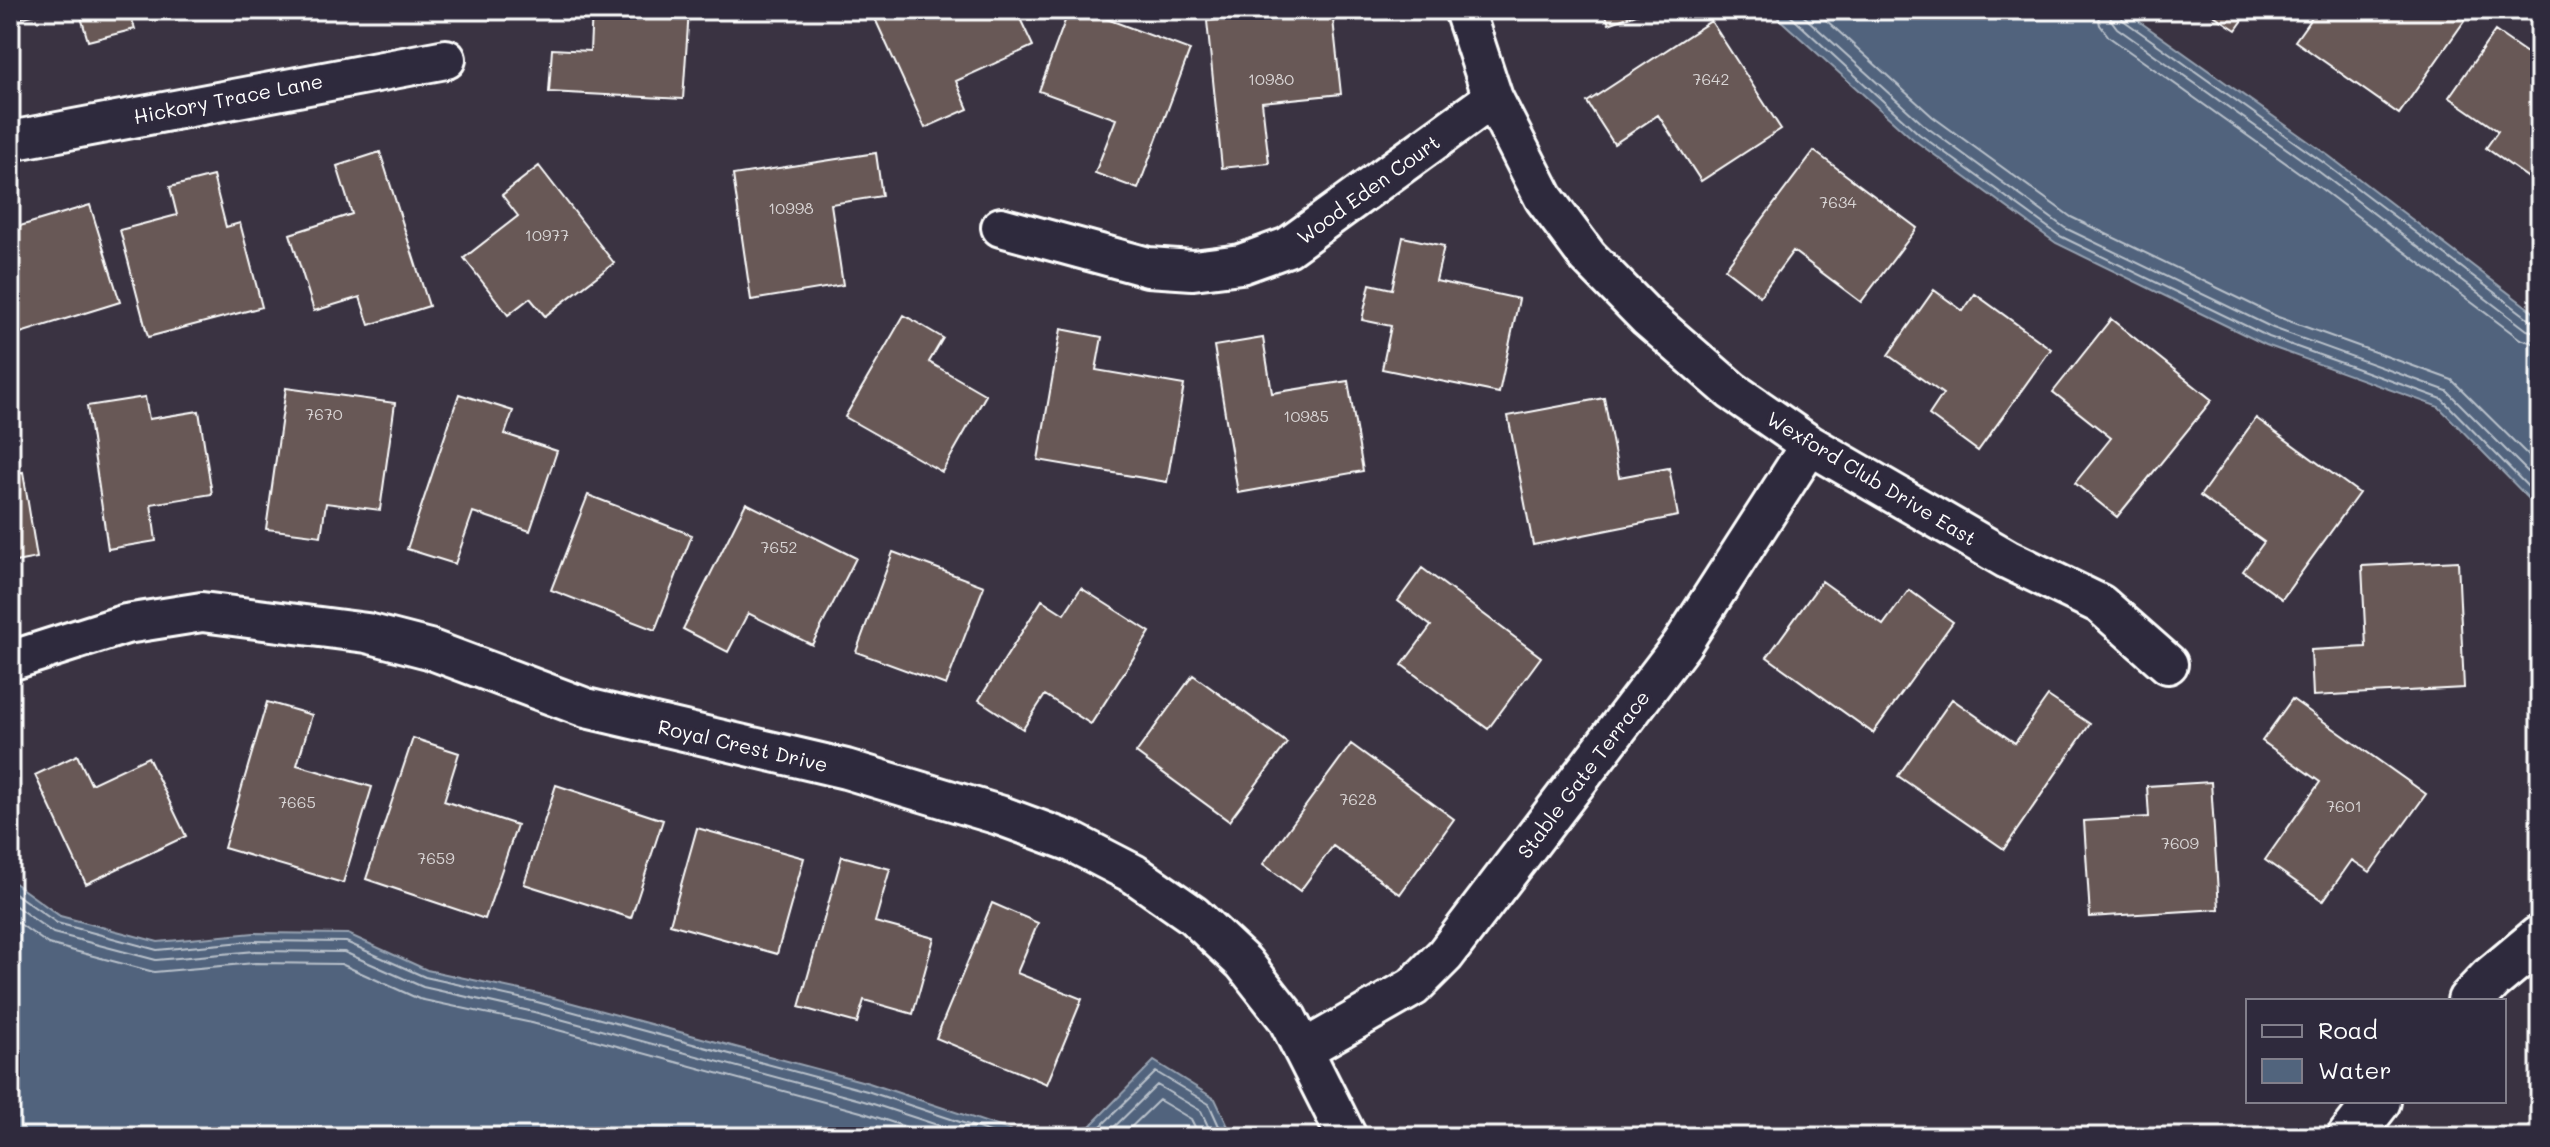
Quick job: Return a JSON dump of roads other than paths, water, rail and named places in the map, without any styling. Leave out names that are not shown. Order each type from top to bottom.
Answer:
[{"type":"street","name":"Wexford Club Drive East","points":[[1464,10],[1493,98],[1544,198],[1588,257],[1648,318],[1732,391],[1810,445],[2007,559],[2100,604],[2168,664]]},
{"type":"street","name":"Hickory Trace Lane","points":[[10,141],[446,59]]},
{"type":"street","name":"Wood Eden Court","points":[[1001,227],[1148,267],[1193,270],[1241,264],[1288,247],[1493,98]]},
{"type":"street","name":"Stable Gate Terrace","points":[[1303,1050],[1413,987],[1445,955],[1682,644],[1810,445]]},
{"type":"street","name":"Royal Crest Drive","points":[[10,661],[126,624],[202,612],[367,633],[429,649],[586,708],[846,769],[1072,842],[1134,874],[1193,915],[1244,963],[1287,1018],[1347,1137]]},
{"type":"street","points":[[2472,999],[2540,938]]},
{"type":"street","points":[[2350,1137],[2376,1103]]},
{"type":"water","points":[[1776,10],[2123,10],[2329,156],[2540,317],[2540,510],[2439,407],[2266,345],[2056,243],[1914,140],[1778,18]]},
{"type":"water","points":[[10,880],[60,916],[158,942],[254,933],[348,934],[427,970],[539,994],[869,1083],[1027,1136],[1090,1126],[1154,1061],[1215,1099],[1233,1137],[10,1137]]}]
